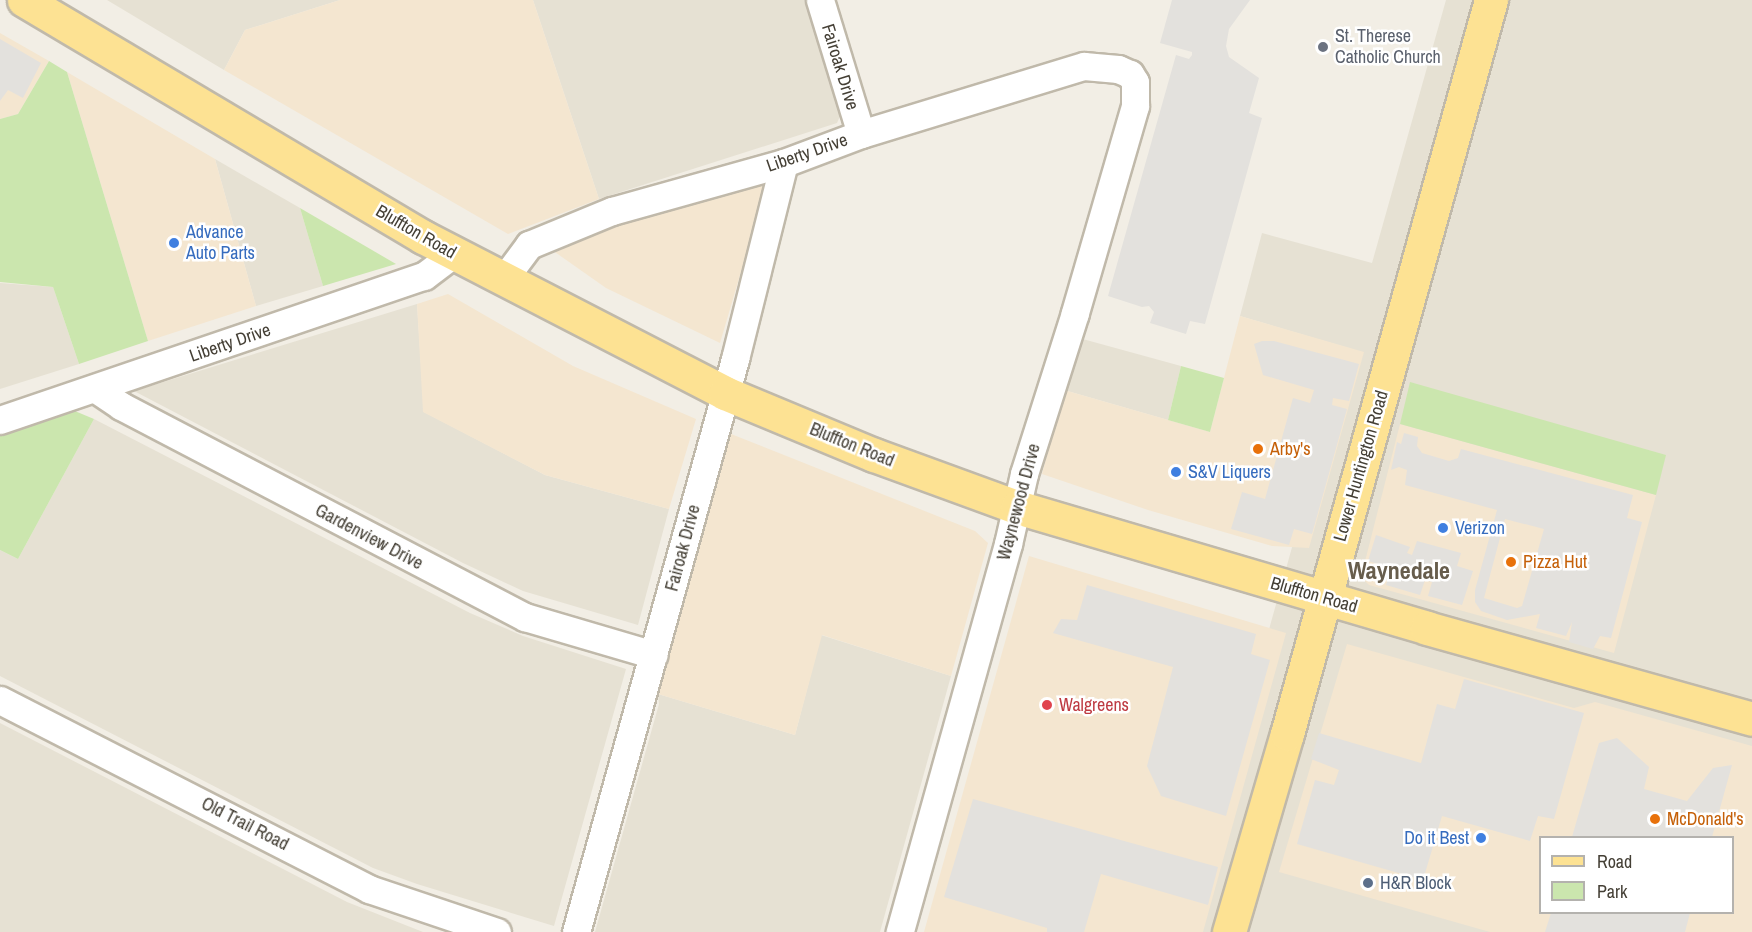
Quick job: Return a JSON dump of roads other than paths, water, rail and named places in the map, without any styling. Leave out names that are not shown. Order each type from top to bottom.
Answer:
[{"type":"main road","name":"Bluffton Road","points":[[24,0],[453,254],[725,393],[874,455],[1017,507],[1324,598],[1752,719]]},
{"type":"main road","name":"Lower Huntington Road","points":[[1229,932],[1491,0]]},
{"type":"street","name":"Fairoak Drive","points":[[820,0],[861,134]]},
{"type":"street","name":"Liberty Drive","points":[[502,280],[529,244],[541,237],[612,210],[784,163],[861,134],[1084,66],[1111,68],[1130,74]]},
{"type":"street","name":"Waynewood Drive","points":[[900,932],[1017,507],[1024,474],[1075,314],[1135,105],[1135,82],[1130,74]]},
{"type":"street","name":"Fairoak Drive","points":[[576,932],[725,393],[784,163]]},
{"type":"street","name":"Liberty Drive","points":[[0,420],[424,276],[453,254]]},
{"type":"street","name":"Gardenview Drive","points":[[96,389],[121,406],[525,617],[654,655]]},
{"type":"street","name":"Old Trail Road","points":[[0,700],[369,889],[497,932]]},
{"type":"place","name":"St. Therese Catholic Church","points":[[1323,47]]},
{"type":"place","name":"Advance Auto Parts","points":[[174,243]]},
{"type":"place","name":"Arby's","points":[[1258,449]]},
{"type":"place","name":"S&V Liquers","points":[[1176,472]]},
{"type":"place","name":"Verizon","points":[[1443,528]]},
{"type":"place","name":"Pizza Hut","points":[[1511,562]]},
{"type":"place","name":"Walgreens","points":[[1047,705]]},
{"type":"place","name":"McDonald's","points":[[1655,819]]},
{"type":"place","name":"Do it Best","points":[[1481,838]]},
{"type":"place","name":"H&R Block","points":[[1368,883]]},
{"type":"district","name":"Waynedale","points":[[1399,571]]}]
